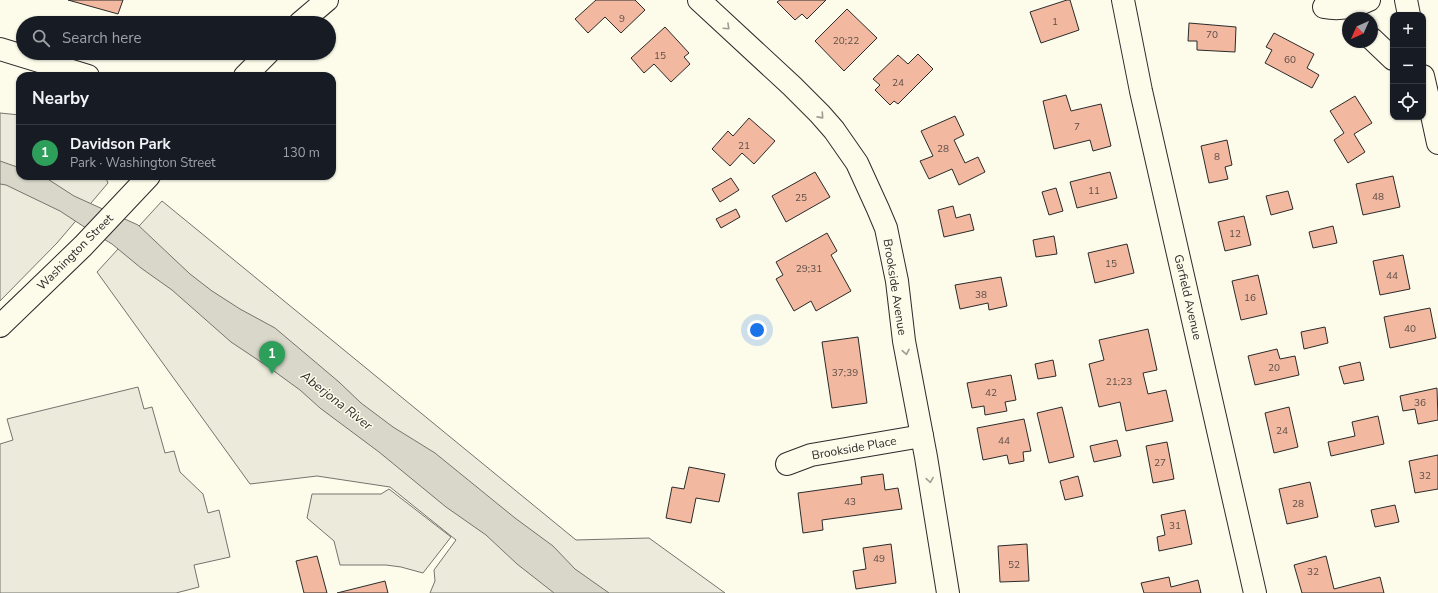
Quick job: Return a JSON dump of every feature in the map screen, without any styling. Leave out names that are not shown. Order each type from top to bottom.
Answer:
[{"type":"street","points":[[308,16],[327,0]]},
{"type":"street","name":"Brookside Avenue","points":[[698,0],[792,86],[834,130],[857,163],[878,209],[886,228],[897,281],[904,341],[922,436],[948,593]]},
{"type":"street","name":"Garfield Avenue","points":[[1123,0],[1141,91],[1255,593]]},
{"type":"street","points":[[1317,3],[1335,8],[1347,8],[1369,0]]},
{"type":"street","points":[[1406,0],[1409,12]]},
{"type":"street","points":[[1317,3],[1342,18]]},
{"type":"street","points":[[1378,45],[1390,56]]},
{"type":"street","points":[[0,49],[16,54]]},
{"type":"street","points":[[36,60],[75,72]]},
{"type":"street","points":[[249,72],[261,60]]},
{"type":"street","points":[[1426,102],[1438,144]]},
{"type":"street","name":"Washington Street","points":[[0,326],[83,246],[145,180]]},
{"type":"street","name":"Brookside Place","points":[[787,464],[811,455],[922,436]]},
{"type":"shaded area","points":[[0,113],[16,115],[16,180],[107,180],[108,183],[57,243],[0,301]]},
{"type":"shaded area","points":[[162,201],[576,540],[649,538],[725,593],[430,593],[435,581],[434,570],[456,540],[390,487],[317,476],[250,484],[97,272]]},
{"type":"shaded area","points":[[138,387],[144,409],[152,407],[165,453],[174,451],[180,472],[203,494],[208,513],[219,510],[230,557],[194,565],[199,587],[176,593],[0,593],[0,444],[13,440],[7,419]]},
{"type":"shaded area","points":[[389,489],[451,537],[423,573],[401,567],[386,565],[340,565],[334,541],[307,518],[312,494],[381,494]]},
{"type":"water","name":"Aberjona River","points":[[0,161],[16,167],[16,180],[49,180],[74,196],[138,225],[190,274],[212,291],[240,309],[275,328],[339,382],[361,403],[393,427],[435,453],[515,518],[553,546],[575,569],[609,593],[554,593],[517,564],[486,535],[446,507],[379,452],[320,408],[300,390],[231,342],[172,290],[141,268],[112,244],[60,211],[6,185],[0,184]]},
{"type":"building","points":[[68,0],[123,0],[118,14]]},
{"type":"building","points":[[596,0],[635,0],[645,10],[621,33],[605,17],[588,33],[575,19]]},
{"type":"building","points":[[780,0],[826,0],[807,19],[802,14],[795,20],[777,2]]},
{"type":"building","points":[[1070,0],[1079,30],[1041,43],[1030,12]]},
{"type":"building","points":[[847,9],[877,38],[844,71],[815,41]]},
{"type":"building","points":[[1189,23],[1236,27],[1235,52],[1197,50],[1197,41],[1188,41]]},
{"type":"building","points":[[665,27],[689,53],[684,57],[690,64],[671,82],[654,64],[644,73],[631,58]]},
{"type":"building","points":[[1274,33],[1314,54],[1307,68],[1319,75],[1312,88],[1265,63],[1272,50],[1266,47]]},
{"type":"building","points":[[918,54],[933,69],[898,104],[894,101],[890,105],[875,90],[880,85],[873,79],[898,55],[908,64]]},
{"type":"building","points":[[1066,95],[1071,111],[1101,104],[1111,146],[1093,151],[1090,140],[1054,149],[1043,101]]},
{"type":"building","points":[[1355,96],[1372,123],[1354,134],[1365,152],[1348,163],[1334,140],[1344,133],[1330,111]]},
{"type":"building","points":[[955,116],[964,135],[954,140],[965,163],[978,157],[985,172],[959,185],[952,169],[929,179],[920,161],[933,156],[921,131]]},
{"type":"building","points":[[749,118],[775,141],[754,164],[742,153],[730,166],[712,149],[728,131],[733,136]]},
{"type":"building","points":[[1227,140],[1232,165],[1225,167],[1228,179],[1209,183],[1201,146]]},
{"type":"building","points":[[815,172],[830,197],[786,222],[772,196]]},
{"type":"building","points":[[1110,172],[1117,198],[1077,208],[1070,182]]},
{"type":"building","points":[[1393,176],[1400,207],[1363,215],[1356,184]]},
{"type":"building","points":[[731,178],[739,190],[720,202],[712,189]]},
{"type":"building","points":[[1056,188],[1063,211],[1049,215],[1042,192]]},
{"type":"building","points":[[1288,191],[1293,209],[1271,215],[1266,196]]},
{"type":"building","points":[[953,206],[956,218],[970,214],[974,230],[944,237],[938,210]]},
{"type":"building","points":[[736,209],[740,217],[721,228],[716,219]]},
{"type":"building","points":[[1244,216],[1251,245],[1225,251],[1218,222]]},
{"type":"building","points":[[1333,226],[1337,243],[1313,248],[1309,232]]},
{"type":"building","points":[[827,233],[837,251],[831,255],[851,291],[816,311],[811,301],[794,311],[776,279],[783,275],[776,262]]},
{"type":"building","points":[[1054,236],[1057,254],[1036,257],[1033,240]]},
{"type":"building","points":[[1127,244],[1134,273],[1095,283],[1088,253]]},
{"type":"building","points":[[1403,255],[1410,289],[1380,295],[1373,261]]},
{"type":"building","points":[[1258,275],[1267,314],[1241,320],[1232,281]]},
{"type":"building","points":[[1001,277],[1007,306],[989,310],[988,303],[960,309],[955,285]]},
{"type":"building","points":[[1430,308],[1436,338],[1390,348],[1384,317]]},
{"type":"building","points":[[1325,327],[1328,343],[1304,349],[1301,332]]},
{"type":"building","points":[[1148,329],[1157,370],[1143,373],[1148,394],[1166,390],[1173,421],[1126,431],[1120,402],[1099,407],[1089,364],[1104,360],[1099,340]]},
{"type":"building","points":[[858,337],[867,403],[832,408],[822,342]]},
{"type":"building","points":[[1277,349],[1280,359],[1295,356],[1299,375],[1255,385],[1248,356]]},
{"type":"building","points":[[1053,360],[1056,376],[1038,379],[1035,364]]},
{"type":"building","points":[[1360,362],[1364,380],[1344,384],[1339,367]]},
{"type":"building","points":[[1011,375],[1016,400],[1005,402],[1007,411],[985,415],[984,406],[972,408],[967,383]]},
{"type":"building","points":[[1437,388],[1438,420],[1418,424],[1415,409],[1403,411],[1400,396]]},
{"type":"building","points":[[1062,407],[1074,457],[1049,463],[1037,413]]},
{"type":"building","points":[[1289,407],[1298,447],[1274,453],[1265,413]]},
{"type":"building","points":[[1378,416],[1384,444],[1331,456],[1328,442],[1355,436],[1352,422]]},
{"type":"building","points":[[1024,419],[1031,451],[1023,452],[1024,461],[1009,464],[1007,455],[983,460],[977,428]]},
{"type":"building","points":[[1117,440],[1121,456],[1094,462],[1090,446]]},
{"type":"building","points":[[1167,442],[1174,479],[1153,483],[1146,446]]},
{"type":"building","points":[[1438,455],[1438,489],[1415,493],[1409,461]]},
{"type":"building","points":[[689,467],[725,474],[719,502],[696,498],[691,523],[666,518],[672,487],[684,489]]},
{"type":"building","points":[[883,474],[885,490],[898,488],[902,509],[822,520],[823,530],[803,533],[798,493],[862,484],[861,477]]},
{"type":"building","points":[[1078,476],[1083,496],[1065,500],[1060,481]]},
{"type":"building","points":[[1310,482],[1318,517],[1287,524],[1279,489]]},
{"type":"building","points":[[1395,505],[1399,522],[1375,527],[1371,510]]},
{"type":"building","points":[[1185,510],[1192,544],[1159,551],[1157,537],[1165,535],[1161,515]]},
{"type":"building","points":[[891,544],[896,583],[856,589],[853,571],[866,569],[863,548]]},
{"type":"building","points":[[1027,544],[1029,581],[1000,582],[998,546]]},
{"type":"building","points":[[317,556],[327,593],[304,593],[296,561]]},
{"type":"building","points":[[1326,556],[1334,589],[1380,577],[1384,593],[1302,593],[1294,565]]},
{"type":"building","points":[[1169,577],[1171,587],[1198,580],[1201,593],[1144,593],[1141,583]]},
{"type":"building","points":[[385,581],[388,593],[337,593]]},
{"type":"place","name":"Davidson Park","points":[[272,374]]}]
